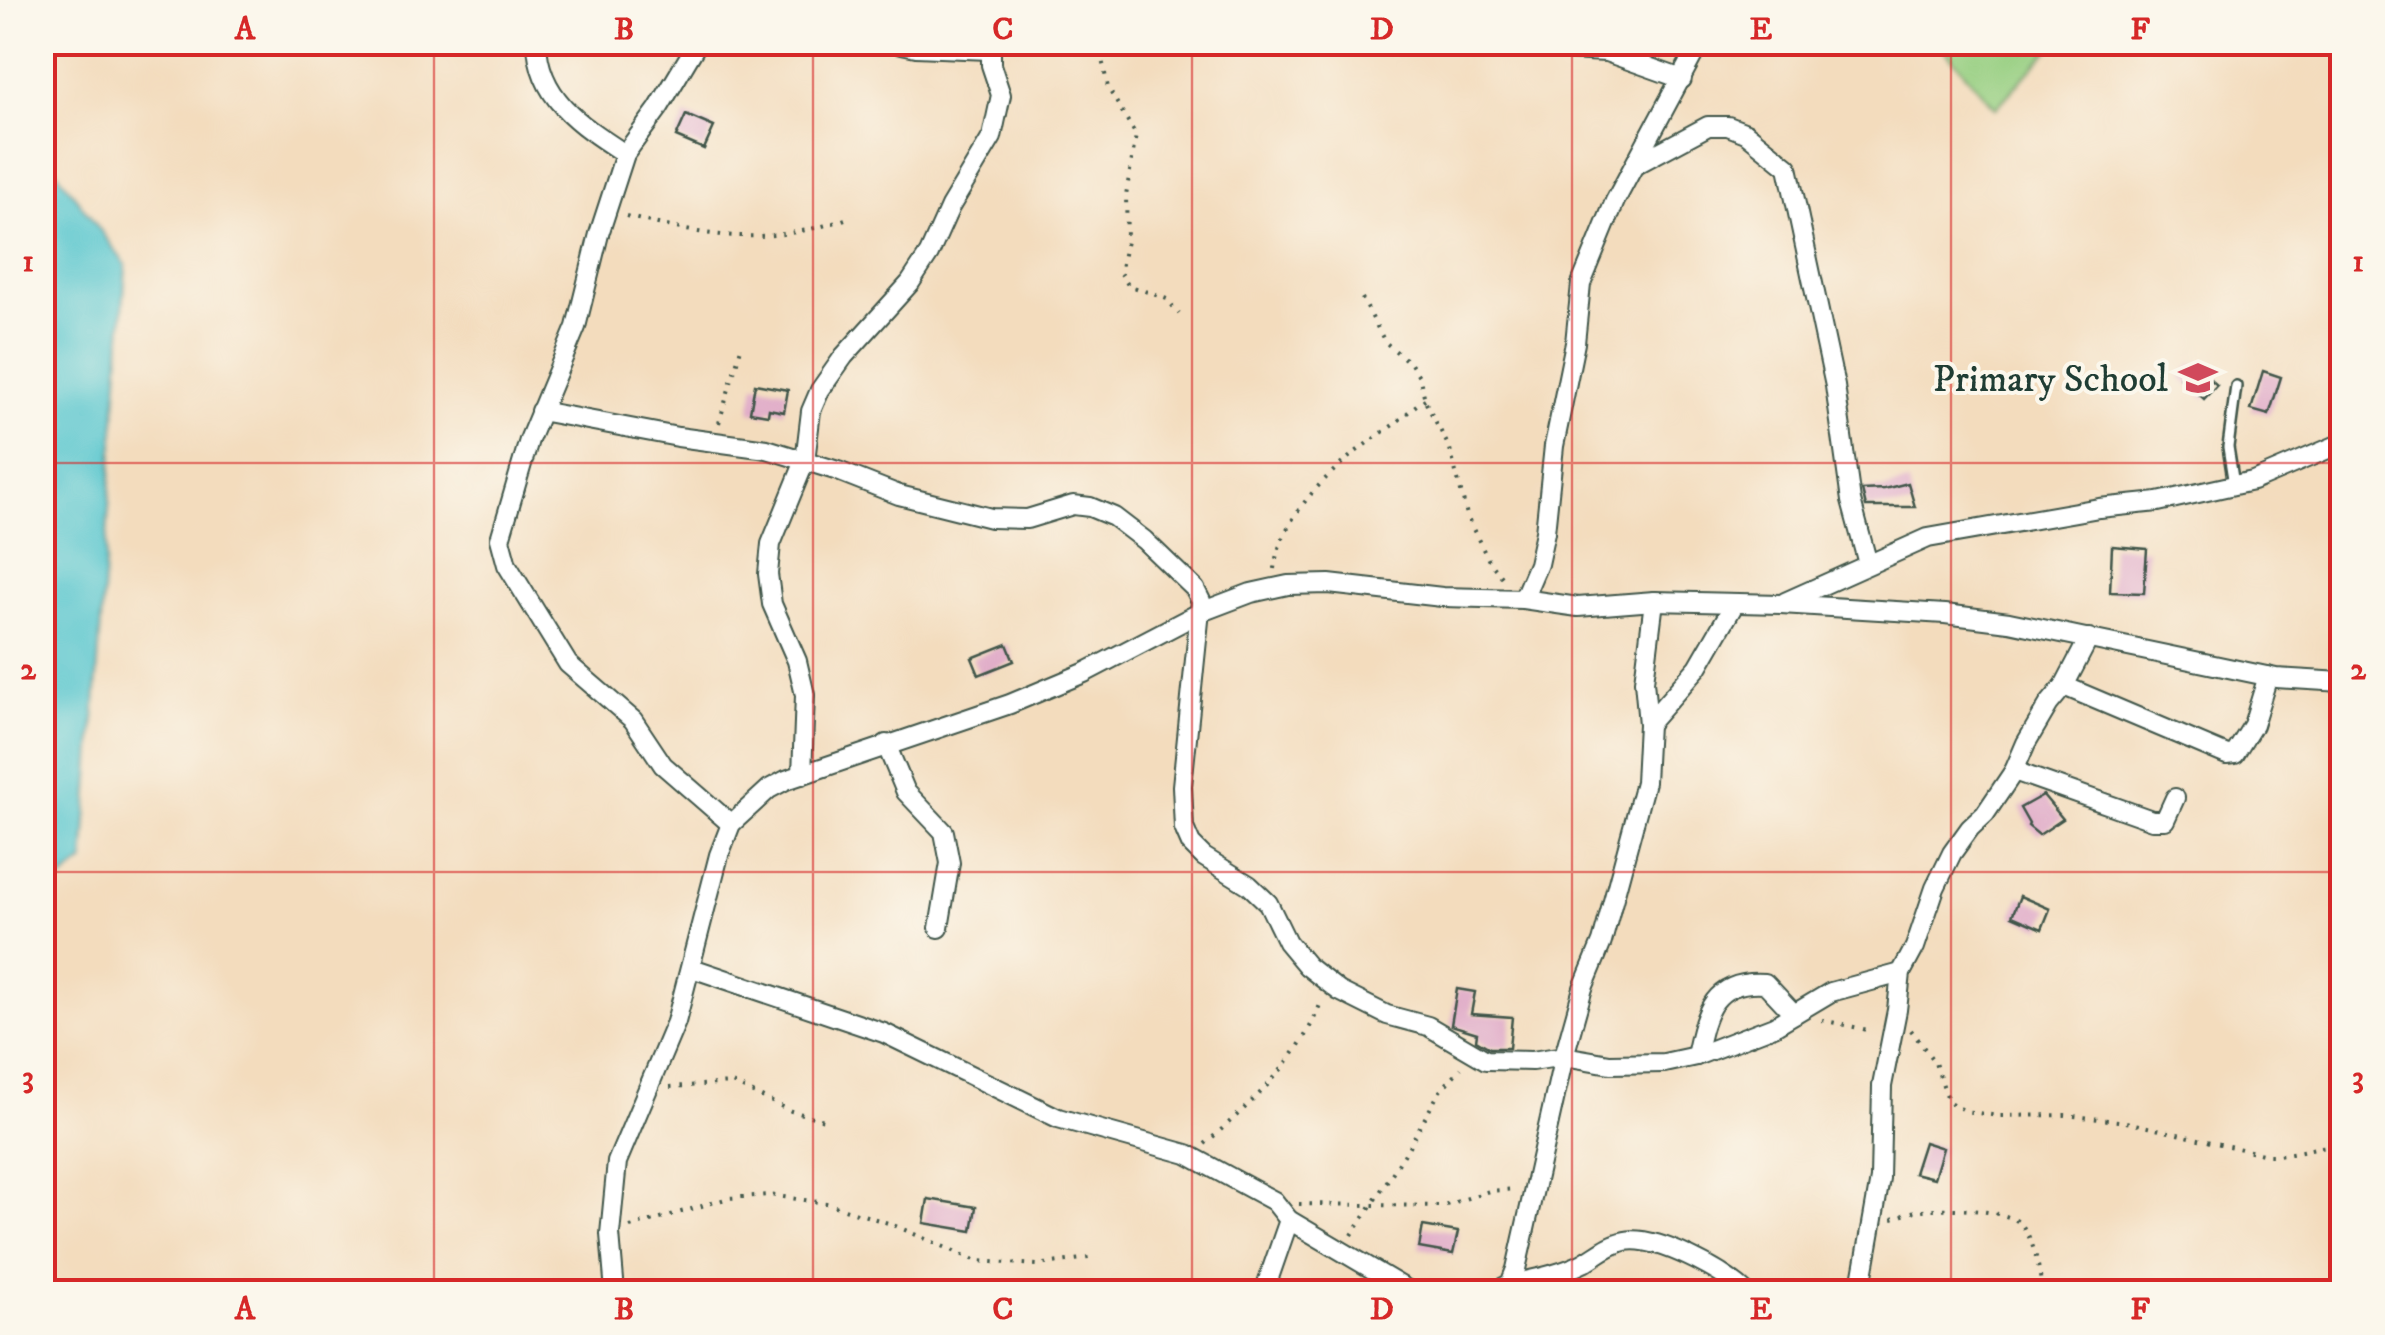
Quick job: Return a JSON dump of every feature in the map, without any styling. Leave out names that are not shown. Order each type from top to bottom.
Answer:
[{"type":"street","points":[[537,42],[542,79],[552,97],[584,127],[624,154]]},
{"type":"street","points":[[698,42],[658,109],[624,154],[576,327],[540,410],[500,538],[507,565],[568,664],[633,720],[663,765],[732,824]]},
{"type":"street","points":[[802,775],[804,695],[798,661],[772,604],[768,574],[771,544],[805,462],[811,411],[820,390],[844,356],[910,283],[929,254],[950,206],[992,136],[1001,95],[990,46],[916,47],[892,42]]},
{"type":"street","points":[[1554,42],[1567,50],[1606,52],[1682,78]]},
{"type":"street","points":[[1525,593],[1546,532],[1554,446],[1575,343],[1581,284],[1608,216],[1700,42]]},
{"type":"street","points":[[1635,165],[1708,126],[1728,126],[1746,133],[1788,167],[1832,370],[1851,501],[1868,564]]},
{"type":"street","points":[[540,410],[757,447],[899,495],[991,518],[1040,516],[1073,505],[1101,510],[1144,540],[1195,588],[1200,598],[1182,786],[1184,828],[1191,844],[1268,903],[1287,942],[1326,983],[1381,1013],[1428,1026],[1478,1058],[1532,1061],[1564,1056],[1610,1064],[1664,1063],[1696,1056],[1797,1012],[1832,992],[1901,973]]},
{"type":"street","points":[[1781,604],[1928,538],[2081,510],[2158,502],[2234,486],[2342,444]]},
{"type":"street","points":[[615,1292],[610,1234],[617,1162],[676,1022],[719,854],[732,824],[770,789],[886,744],[1045,691],[1201,612],[1251,592],[1329,584],[1442,597],[1525,593],[1578,607],[1654,602],[1735,603],[1945,614],[2009,622],[2268,676],[2342,682]]},
{"type":"street","points":[[1500,1289],[1516,1269],[1564,1056],[1583,988],[1602,942],[1645,782],[1648,724],[1644,682],[1654,602]]},
{"type":"street","points":[[1648,724],[1698,667],[1735,603]]},
{"type":"street","points":[[1860,1292],[1882,1160],[1882,1086],[1901,973],[1952,854],[2014,772],[2036,724],[2064,686],[2089,638]]},
{"type":"street","points":[[2064,686],[2227,756],[2235,754],[2247,740],[2268,676]]},
{"type":"street","points":[[886,744],[906,792],[944,832],[950,863],[938,928]]},
{"type":"street","points":[[2014,772],[2152,820],[2165,820],[2175,798]]},
{"type":"street","points":[[692,968],[884,1033],[1058,1118],[1193,1156],[1274,1202],[1289,1220],[1410,1292]]},
{"type":"street","points":[[1696,1056],[1718,996],[1736,982],[1765,983],[1797,1012]]},
{"type":"street","points":[[1264,1292],[1289,1220]]},
{"type":"street","points":[[1500,1289],[1552,1275],[1617,1244],[1634,1241],[1649,1242],[1716,1270],[1745,1292]]},
{"type":"lane","points":[[2234,486],[2228,447],[2236,386]]},
{"type":"path","points":[[1104,42],[1102,59],[1108,88],[1136,135],[1126,196],[1128,233],[1120,263],[1121,276],[1128,286],[1167,299],[1178,314]]},
{"type":"path","points":[[607,210],[669,227],[742,238],[818,228],[851,216]]},
{"type":"path","points":[[1362,298],[1385,342],[1415,368],[1425,399],[1450,449],[1468,519],[1489,561],[1525,593]]},
{"type":"path","points":[[717,442],[720,418],[741,348]]},
{"type":"path","points":[[1272,589],[1274,562],[1282,541],[1305,504],[1339,465],[1425,399]]},
{"type":"path","points":[[1193,1156],[1282,1070],[1307,1034],[1326,983]]},
{"type":"path","points":[[1897,1010],[1935,1063],[1949,1102],[1964,1111],[2126,1122],[2266,1155],[2286,1156],[2342,1145]]},
{"type":"path","points":[[1797,1012],[1891,1034]]},
{"type":"path","points":[[1344,1250],[1440,1091],[1458,1070],[1478,1058]]},
{"type":"path","points":[[646,1089],[732,1083],[791,1111],[828,1121]]},
{"type":"path","points":[[1274,1202],[1444,1206],[1489,1191],[1532,1188]]},
{"type":"path","points":[[610,1234],[728,1198],[769,1195],[826,1203],[891,1224],[977,1261],[1038,1265],[1089,1258]]},
{"type":"path","points":[[1872,1220],[1940,1209],[2014,1219],[2023,1227],[2034,1254],[2042,1292]]},
{"type":"green space","points":[[1939,43],[2055,43],[1996,108]]},
{"type":"water","points":[[43,153],[126,265],[84,862],[43,894]]},
{"type":"building","points":[[686,115],[714,127],[704,149],[676,137]]},
{"type":"building","points":[[2192,363],[2217,385],[2204,399],[2180,377]]},
{"type":"building","points":[[2263,371],[2281,377],[2269,415],[2251,410]]},
{"type":"building","points":[[755,384],[788,390],[784,412],[750,412]]},
{"type":"building","points":[[1908,483],[1915,507],[1866,507],[1862,490]]},
{"type":"building","points":[[2112,546],[2147,549],[2144,593],[2110,592]]},
{"type":"building","points":[[1007,644],[1014,661],[979,675],[972,658]]},
{"type":"building","points":[[2043,795],[2063,819],[2039,835],[2028,826],[2020,808]]},
{"type":"building","points":[[2020,896],[2050,909],[2042,929],[2012,916]]},
{"type":"building","points":[[1457,989],[1475,992],[1471,1014],[1512,1017],[1509,1048],[1490,1048],[1476,1040],[1477,1033],[1451,1025]]},
{"type":"building","points":[[1924,1142],[1943,1148],[1934,1178],[1914,1173]]},
{"type":"building","points":[[928,1199],[976,1207],[972,1231],[924,1223]]},
{"type":"building","points":[[1423,1226],[1458,1232],[1453,1254],[1419,1248]]},
{"type":"place","name":"Primary School","points":[[2198,378]]}]
